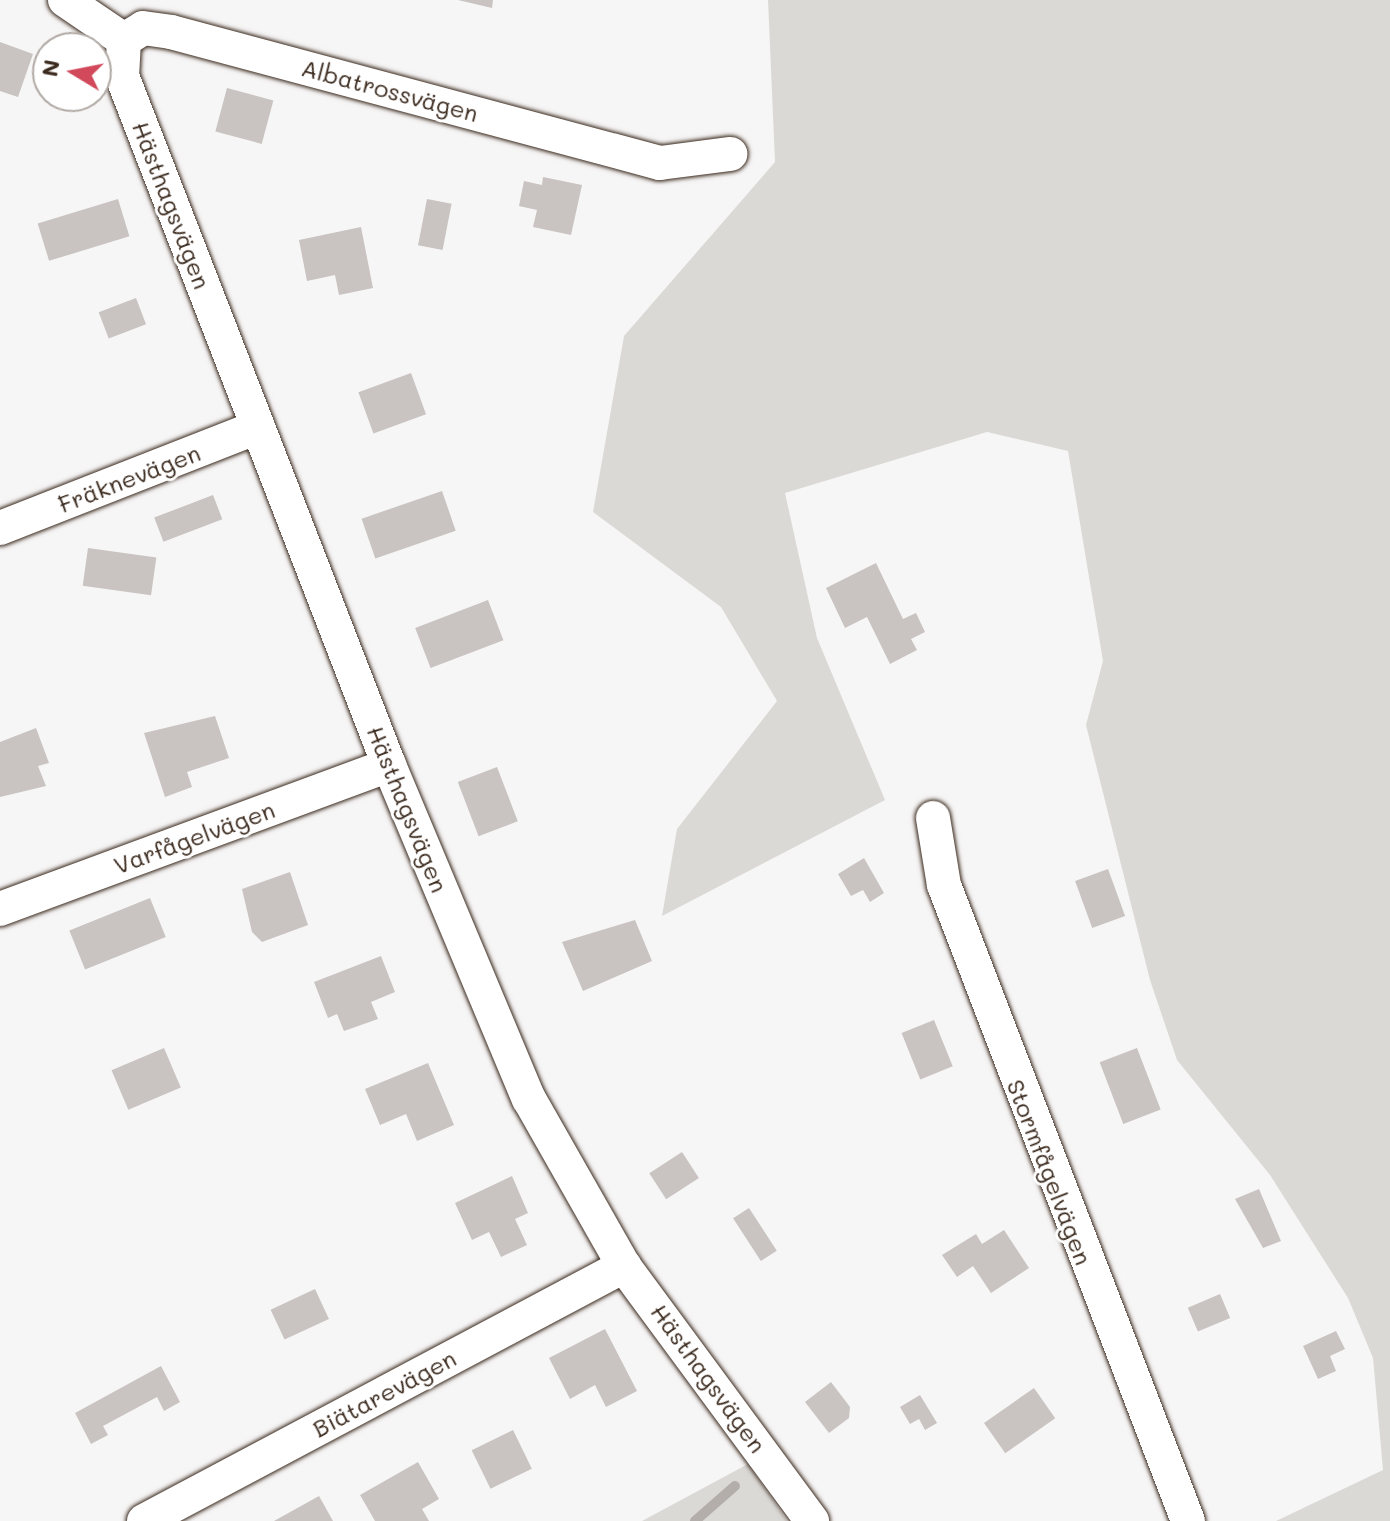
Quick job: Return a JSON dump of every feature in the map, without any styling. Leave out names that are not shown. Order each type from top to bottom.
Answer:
[{"type":"street","points":[[65,0],[124,40]]},
{"type":"street","name":"Albatrossvägen","points":[[124,40],[143,28],[171,32],[660,163],[730,154]]},
{"type":"street","name":"Hästhagsvägen","points":[[124,40],[122,76],[389,765],[529,1099],[624,1266],[812,1521]]},
{"type":"street","name":"Fräknevägen","points":[[0,528],[258,427]]},
{"type":"street","name":"Varfågelvägen","points":[[0,909],[389,765]]},
{"type":"street","name":"Stormfågelvägen","points":[[933,818],[949,900],[1188,1521]]},
{"type":"street","name":"Biätarevägen","points":[[144,1521],[624,1266]]},
{"type":"shaded area","points":[[768,0],[1390,0],[1390,1521],[1276,1521],[1383,1470],[1373,1358],[1348,1298],[1270,1175],[1177,1060],[1150,980],[1086,725],[1103,661],[1068,451],[987,432],[785,493],[817,638],[885,800],[662,916],[677,829],[777,701],[721,607],[593,512],[624,336],[775,162]]},
{"type":"shaded area","points":[[748,1464],[787,1521],[642,1521]]},
{"type":"building","points":[[458,0],[493,0],[492,8]]},
{"type":"building","points":[[0,42],[32,54],[18,97],[0,91]]},
{"type":"building","points":[[227,88],[273,100],[262,144],[215,131]]},
{"type":"building","points":[[543,177],[582,185],[571,235],[533,227],[537,210],[519,206],[524,181],[542,185]]},
{"type":"building","points":[[118,199],[129,236],[49,261],[38,224]]},
{"type":"building","points":[[427,199],[452,204],[443,250],[418,245]]},
{"type":"building","points":[[361,227],[373,288],[339,295],[335,275],[307,281],[299,240]]},
{"type":"building","points":[[136,298],[146,324],[109,338],[99,312]]},
{"type":"building","points":[[411,373],[426,414],[373,433],[358,392]]},
{"type":"building","points":[[442,491],[456,531],[375,558],[362,519]]},
{"type":"building","points":[[213,495],[222,519],[164,542],[154,518]]},
{"type":"building","points":[[88,548],[156,558],[151,595],[83,586]]},
{"type":"building","points":[[876,563],[903,619],[916,613],[925,632],[911,639],[917,650],[890,664],[867,617],[845,628],[826,588]]},
{"type":"building","points":[[488,600],[503,640],[431,668],[415,628]]},
{"type":"building","points":[[215,716],[229,758],[187,772],[192,787],[165,797],[144,733]]},
{"type":"building","points":[[36,728],[49,763],[38,766],[46,786],[0,797],[0,742]]},
{"type":"building","points":[[497,767],[518,821],[479,836],[458,782]]},
{"type":"building","points":[[864,858],[884,893],[870,902],[863,890],[851,896],[838,874]]},
{"type":"building","points":[[1108,869],[1125,916],[1092,928],[1075,881]]},
{"type":"building","points":[[290,872],[308,925],[262,942],[252,932],[242,889]]},
{"type":"building","points":[[150,898],[166,937],[85,970],[69,931]]},
{"type":"building","points":[[635,920],[652,961],[583,991],[562,942]]},
{"type":"building","points":[[381,956],[395,992],[371,1002],[378,1019],[344,1031],[337,1014],[328,1018],[314,982]]},
{"type":"building","points":[[934,1020],[953,1066],[920,1079],[902,1033]]},
{"type":"building","points":[[164,1048],[181,1088],[128,1110],[112,1070]]},
{"type":"building","points":[[1137,1048],[1161,1110],[1123,1124],[1100,1062]]},
{"type":"building","points":[[428,1063],[454,1125],[417,1141],[406,1114],[380,1125],[365,1089]]},
{"type":"building","points":[[682,1152],[699,1178],[666,1199],[649,1173]]},
{"type":"building","points":[[512,1176],[528,1213],[515,1219],[527,1245],[501,1257],[489,1232],[472,1240],[455,1203]]},
{"type":"building","points":[[1259,1189],[1281,1241],[1263,1248],[1235,1199]]},
{"type":"building","points":[[749,1208],[777,1251],[761,1261],[733,1218]]},
{"type":"building","points":[[1004,1230],[1029,1268],[991,1293],[973,1266],[957,1277],[942,1255],[976,1234],[982,1244]]},
{"type":"building","points":[[315,1289],[329,1319],[285,1340],[271,1310]]},
{"type":"building","points":[[1220,1294],[1230,1318],[1198,1332],[1188,1308]]},
{"type":"building","points":[[605,1329],[637,1391],[606,1407],[595,1385],[570,1399],[549,1358]]},
{"type":"building","points":[[1336,1331],[1345,1349],[1330,1356],[1336,1371],[1318,1379],[1303,1346]]},
{"type":"building","points":[[161,1366],[180,1402],[164,1411],[157,1397],[103,1426],[108,1435],[91,1444],[75,1413]]},
{"type":"building","points":[[831,1382],[850,1407],[849,1418],[829,1433],[805,1402]]},
{"type":"building","points":[[1034,1388],[1055,1418],[1005,1453],[984,1423]]},
{"type":"building","points":[[920,1395],[937,1423],[925,1430],[919,1419],[910,1424],[900,1407]]},
{"type":"building","points":[[513,1430],[532,1469],[491,1489],[472,1450]]},
{"type":"building","points":[[418,1462],[439,1499],[422,1509],[429,1521],[375,1521],[360,1495]]},
{"type":"building","points":[[319,1496],[333,1521],[274,1521]]},
{"type":"waterway","points":[[695,1521],[735,1486]]}]
